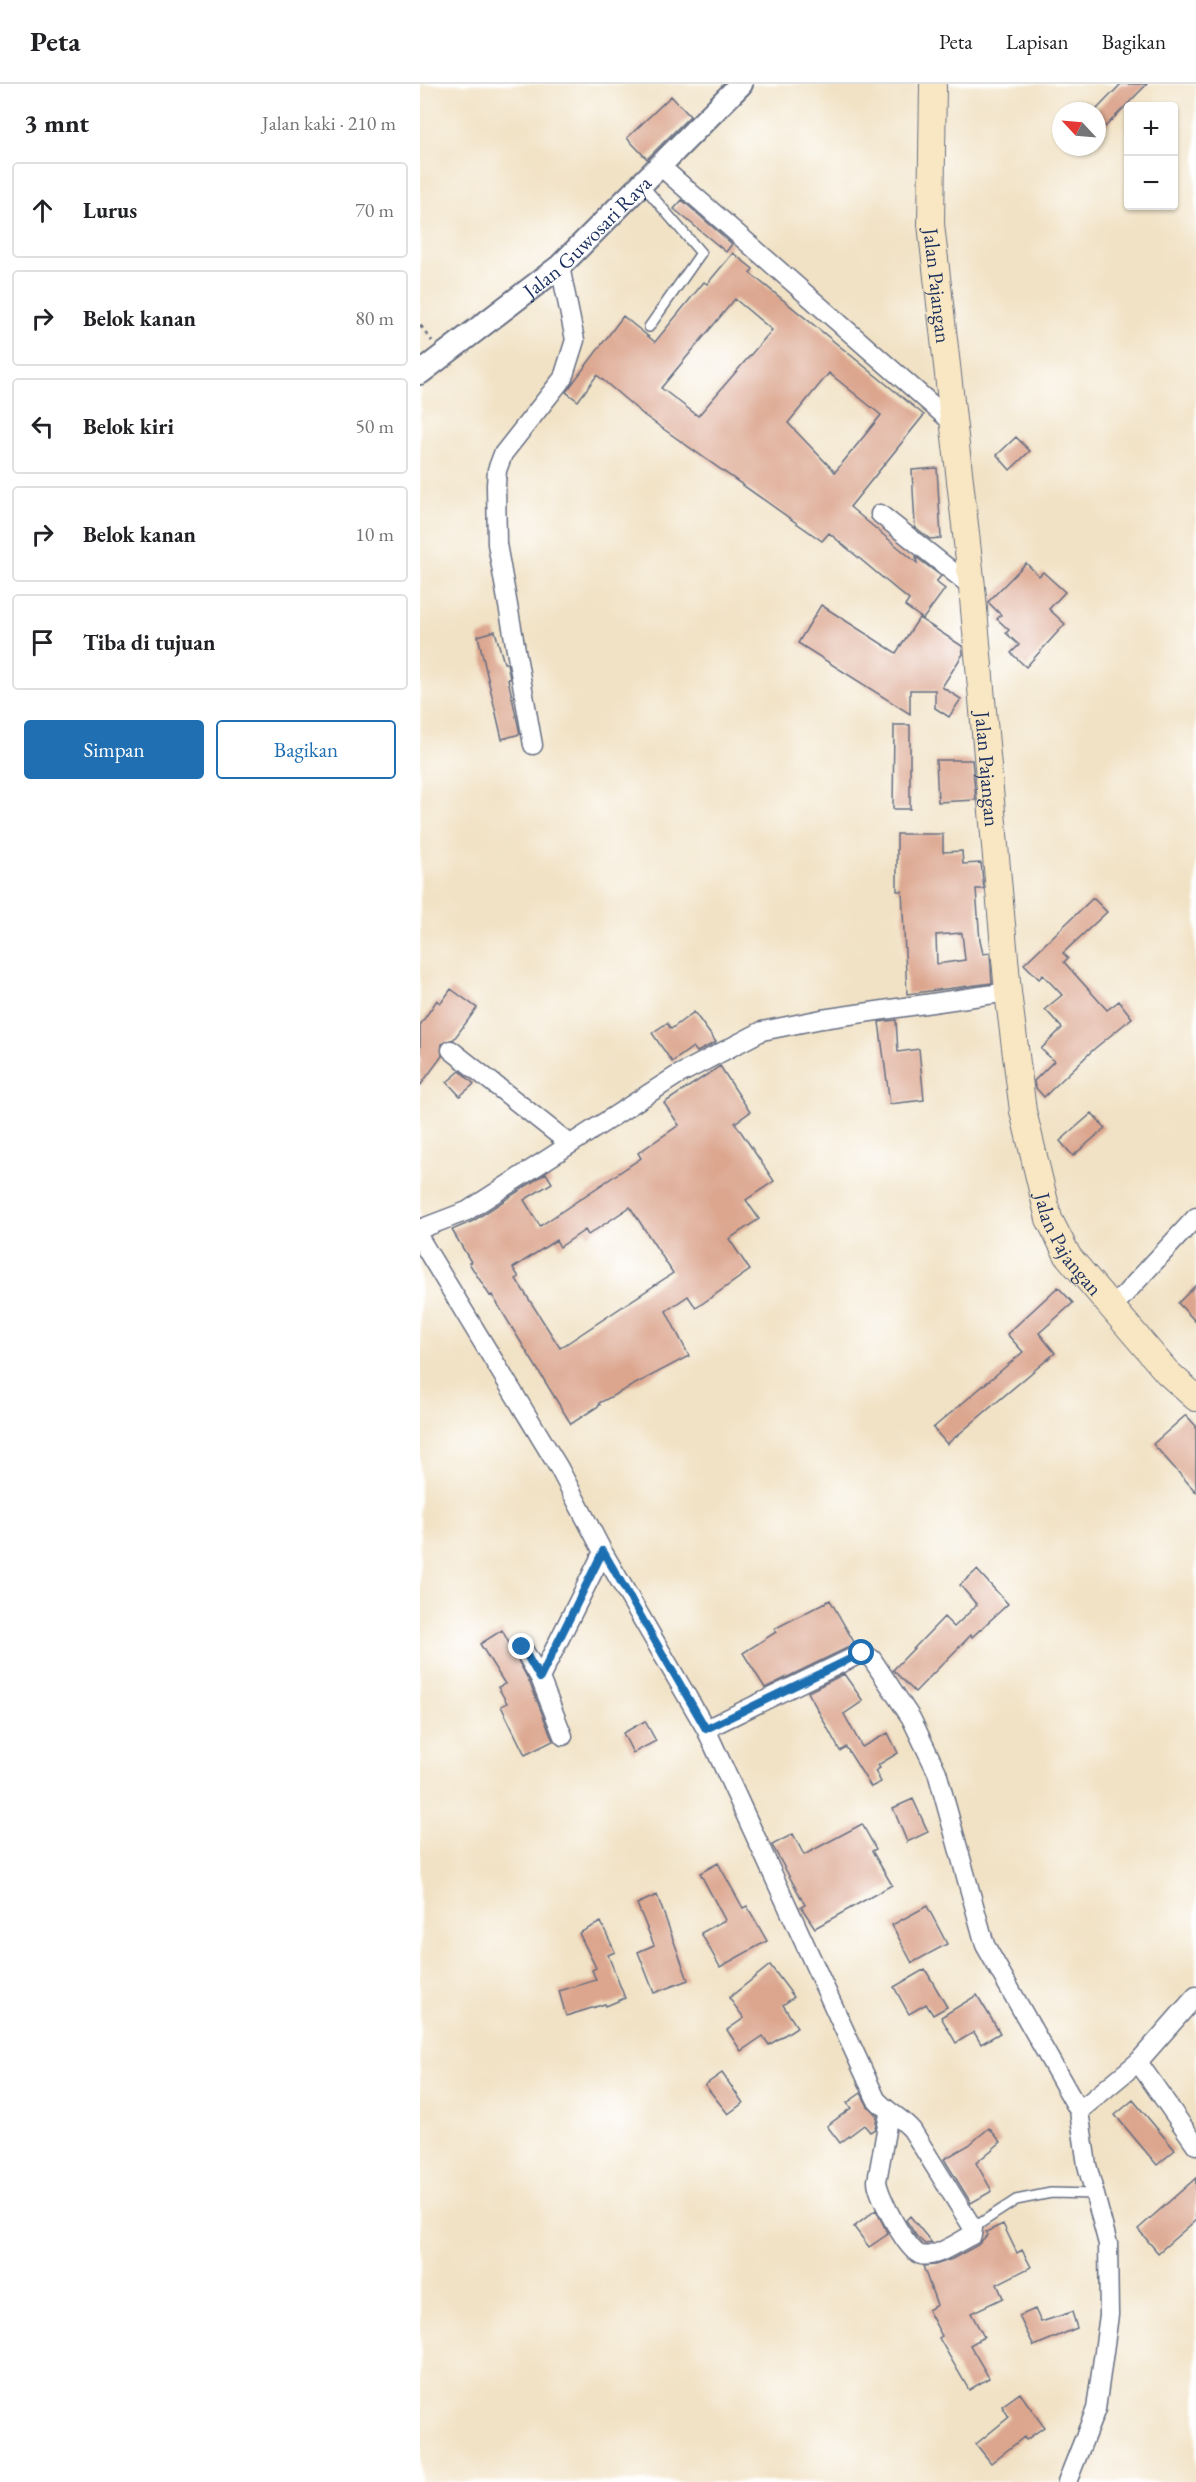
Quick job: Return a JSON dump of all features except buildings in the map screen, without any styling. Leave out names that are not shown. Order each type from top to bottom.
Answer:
[{"type":"main road","name":"Jalan Pajangan","points":[[933,84],[931,224],[972,587],[1008,992],[1023,1111],[1049,1219],[1068,1256],[1167,1372],[1196,1398]]},
{"type":"street","name":"Jalan Guwosari Raya","points":[[420,373],[560,266],[741,84]]},
{"type":"street","points":[[659,165],[954,424]]},
{"type":"street","points":[[533,745],[497,544],[496,478],[503,454],[563,378],[574,340],[560,266]]},
{"type":"street","points":[[880,514],[972,587]]},
{"type":"street","points":[[420,1229],[467,1211],[676,1076],[762,1031],[822,1019],[1008,992]]},
{"type":"street","points":[[451,1050],[570,1144]]},
{"type":"street","points":[[1112,1308],[1196,1217]]},
{"type":"street","points":[[420,1239],[473,1322],[559,1468],[603,1551],[706,1729],[876,2099],[889,2114],[904,2121],[912,2130],[973,2228],[972,2235],[929,2255],[921,2255],[911,2248],[878,2192],[877,2181],[889,2114]]},
{"type":"street","points":[[540,1678],[603,1551]]},
{"type":"street","points":[[522,1647],[540,1678],[563,1736]]},
{"type":"street","points":[[706,1729],[862,1653],[872,1659],[911,1718],[937,1772],[985,1945],[1079,2111],[1086,2165],[1108,2244],[1109,2315],[1096,2409],[1067,2482]]},
{"type":"street","points":[[1079,2111],[1138,2062],[1196,1996]]},
{"type":"street","points":[[1138,2062],[1196,2145]]},
{"type":"lane","points":[[642,183],[701,253],[649,327]]},
{"type":"lane","points":[[973,2228],[1016,2200],[1051,2193],[1095,2194]]},
{"type":"route","points":[[522,1647],[540,1678],[603,1551],[706,1729],[862,1653]]}]
